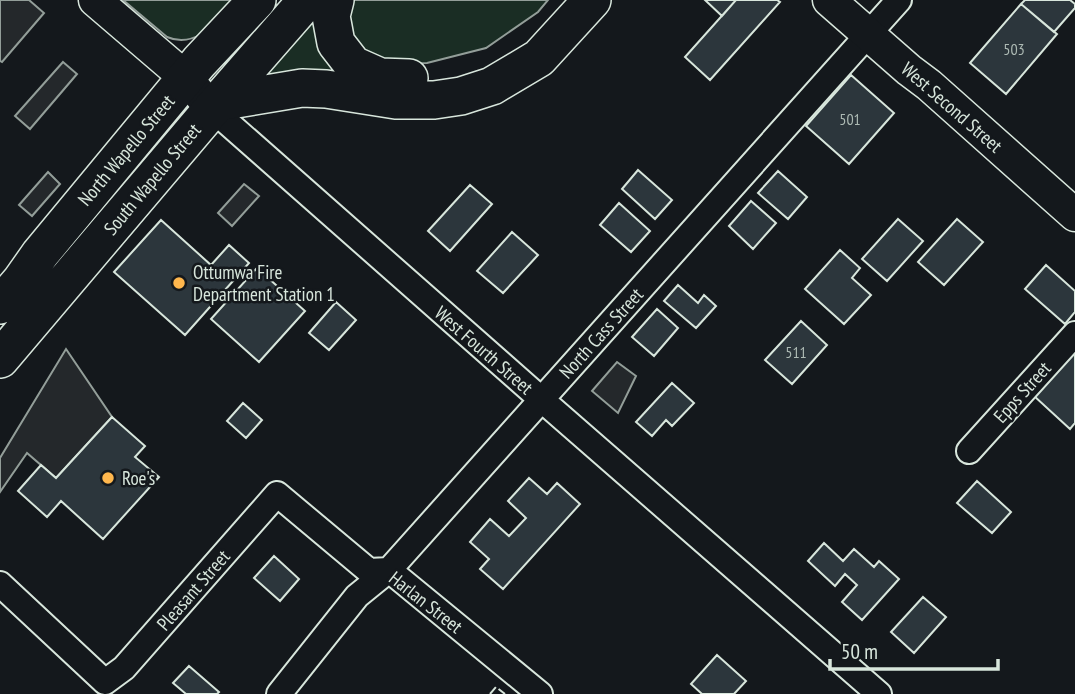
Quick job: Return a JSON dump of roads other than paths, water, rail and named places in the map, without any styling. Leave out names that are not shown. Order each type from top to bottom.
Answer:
[{"type":"highway","name":"North Wapello Street","points":[[0,305],[186,78],[257,0]]},
{"type":"highway","name":"South Wapello Street","points":[[0,359],[307,0]]},
{"type":"highway","points":[[335,0],[331,16],[336,43],[353,65],[380,77],[423,79],[461,73],[505,53],[538,28],[563,0]]},
{"type":"highway","points":[[215,105],[302,88],[396,100],[434,100],[461,96],[492,86],[539,58],[592,0]]},
{"type":"main road","name":"West Fourth Street","points":[[95,0],[215,105]]},
{"type":"main road","name":"West Second Street","points":[[829,0],[1075,215]]},
{"type":"street","name":"North Cass Street","points":[[279,694],[356,596],[389,570],[899,0]]},
{"type":"street","name":"West Fourth Street","points":[[215,105],[542,400],[879,694]]},
{"type":"street","name":"Epps Street","points":[[969,451],[1075,334]]},
{"type":"street","name":"Harlan Street","points":[[277,494],[369,571],[389,570],[540,694]]},
{"type":"street","name":"Pleasant Street","points":[[106,688],[277,494]]},
{"type":"street","points":[[0,584],[106,688]]},
{"type":"place","name":"Ottumwa Fire Department Station 1","points":[[179,283]]},
{"type":"place","name":"Roe's","points":[[108,478]]}]
